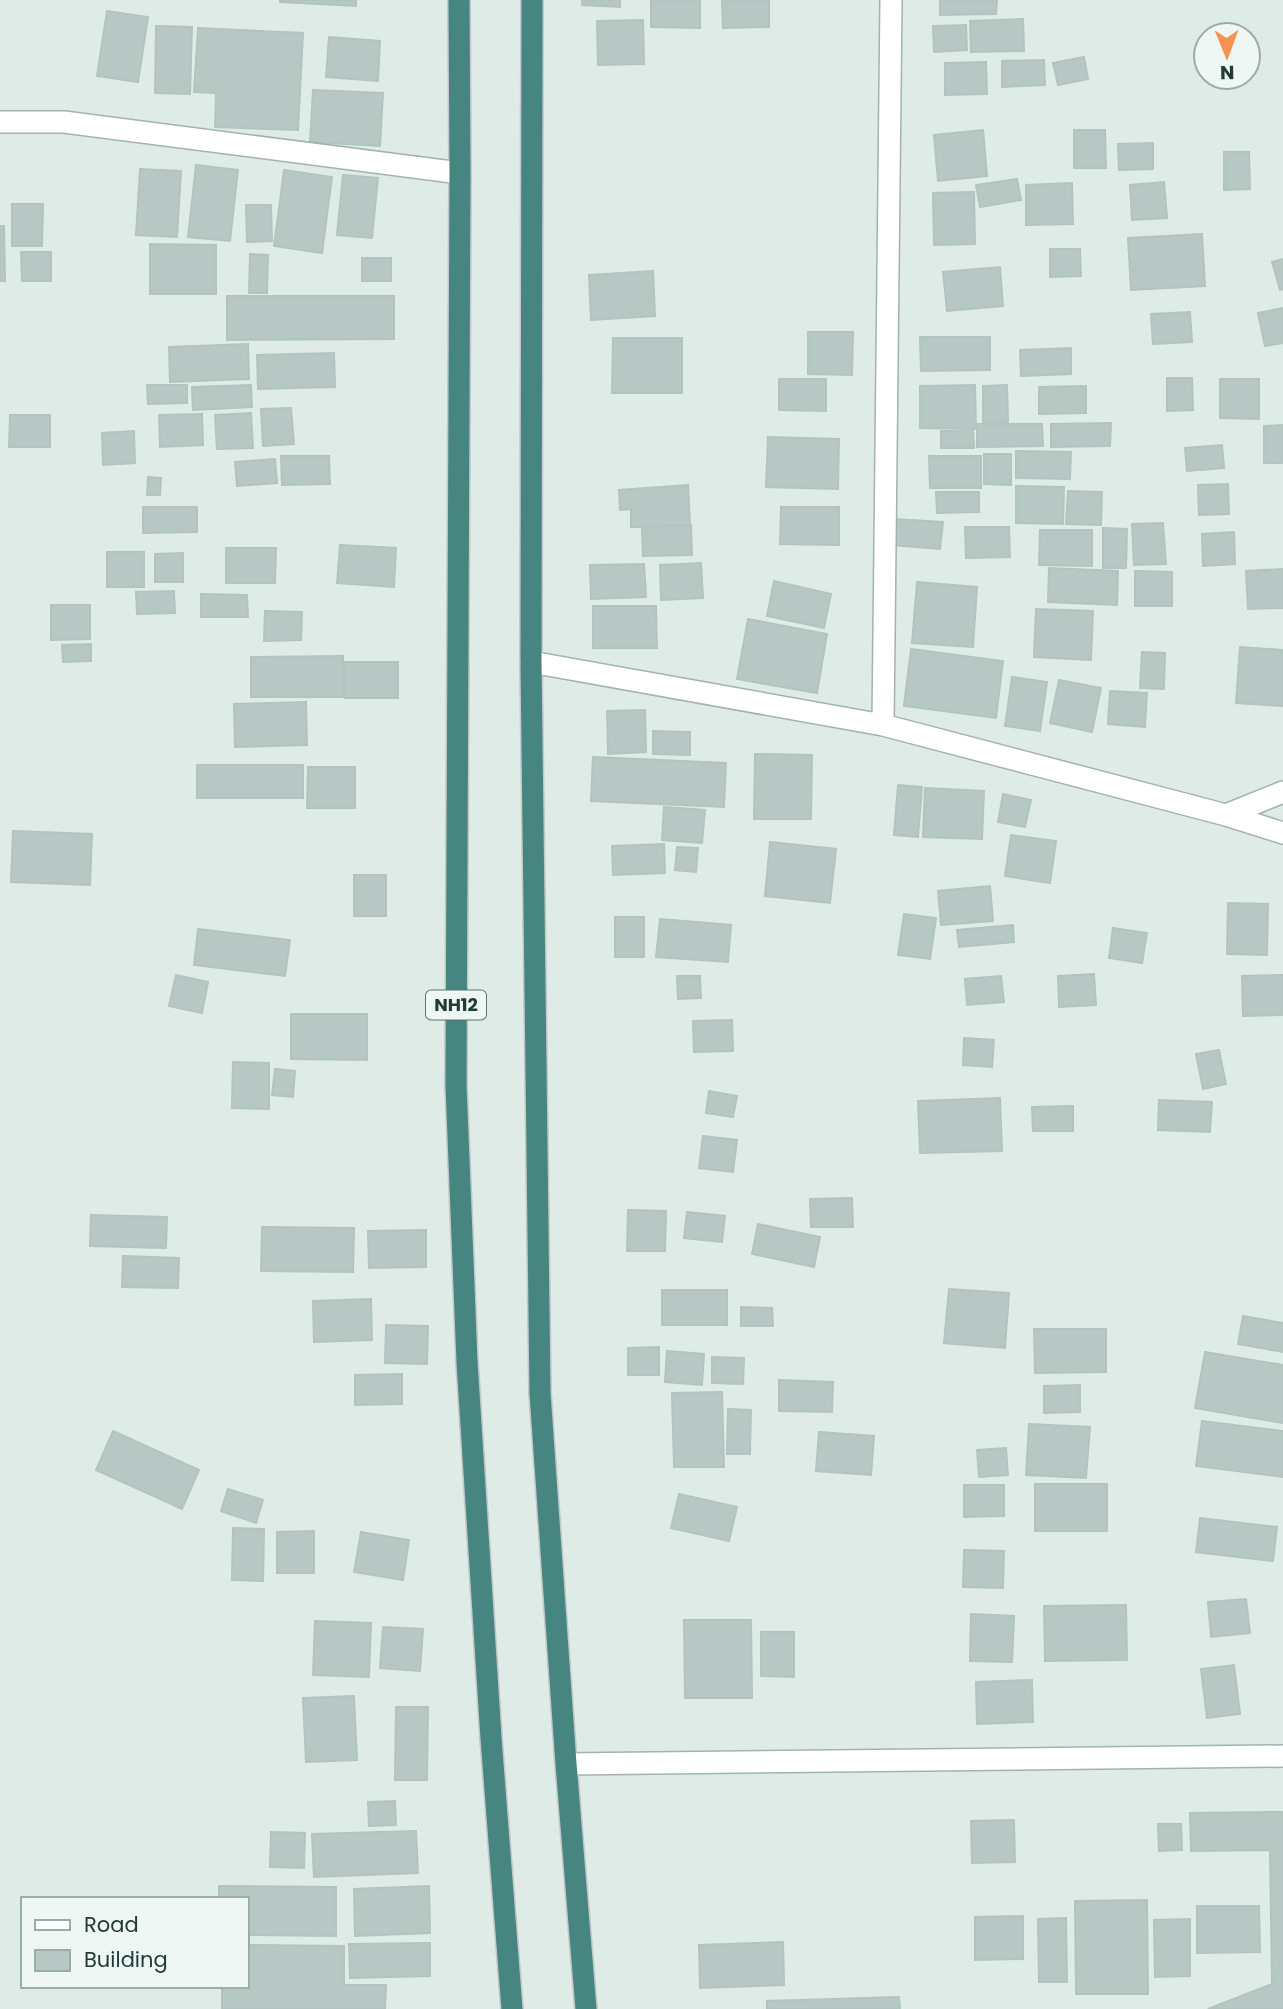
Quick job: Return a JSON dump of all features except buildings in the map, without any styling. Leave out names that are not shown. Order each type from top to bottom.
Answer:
[{"type":"highway","name":"NH12","points":[[459,0],[456,1085],[467,1362],[491,1738],[512,2009]]},
{"type":"highway","points":[[532,0],[531,662],[540,1393],[586,2009]]},
{"type":"street","points":[[883,725],[891,0]]},
{"type":"street","points":[[0,122],[64,122],[460,173]]},
{"type":"street","points":[[531,662],[883,725],[1226,815],[1283,833]]},
{"type":"street","points":[[1226,815],[1283,792]]},
{"type":"street","points":[[566,1764],[1283,1756]]}]
